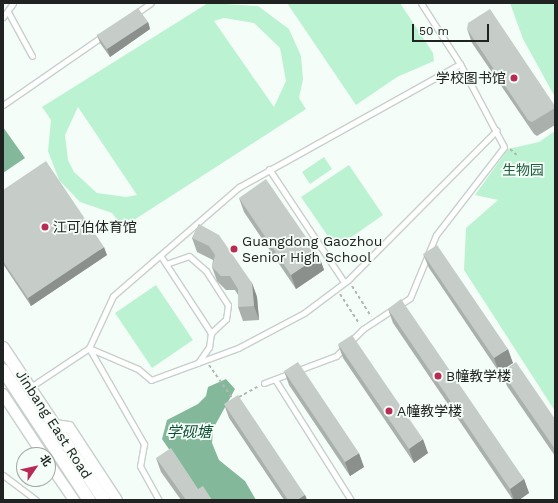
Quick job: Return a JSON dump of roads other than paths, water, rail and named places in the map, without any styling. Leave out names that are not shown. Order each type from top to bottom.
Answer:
[{"type":"street","name":"Jinbang East Road","points":[[3,348],[104,500]]},
{"type":"street","name":"Jinbang East Road","points":[[3,370],[89,500]]},
{"type":"street","points":[[3,394],[38,447]]},
{"type":"street","points":[[55,425],[69,427],[117,500]]},
{"type":"street","points":[[56,474],[74,500]]},
{"type":"lane","points":[[3,17],[13,3]]},
{"type":"lane","points":[[132,16],[151,3]]},
{"type":"lane","points":[[264,383],[276,381],[336,356],[362,329],[410,298],[436,235],[504,147],[497,130],[460,64],[420,3]]},
{"type":"lane","points":[[8,12],[32,56]]},
{"type":"lane","points":[[3,105],[112,30]]},
{"type":"lane","points":[[19,394],[89,348],[113,296],[162,258],[186,231],[239,187],[460,64]]},
{"type":"lane","points":[[89,348],[138,369],[151,380],[206,361],[304,313],[346,281],[497,130]]},
{"type":"lane","points":[[269,169],[346,281]]},
{"type":"lane","points":[[166,264],[188,256],[206,271],[228,305],[226,319],[211,333],[208,348],[198,363]]},
{"type":"lane","points":[[162,258],[211,333]]},
{"type":"lane","points":[[89,348],[144,444],[140,466],[159,500]]},
{"type":"lane","points":[[276,381],[351,500]]},
{"type":"lane","points":[[3,475],[36,500]]},
{"type":"water","points":[[3,127],[25,158],[3,173]]},
{"type":"water","name":"学砚塘","points":[[226,379],[235,389],[213,429],[212,443],[219,460],[245,481],[256,500],[204,500],[162,439],[167,420],[198,404],[206,396],[208,387]]},
{"type":"place","name":"学校图书馆","points":[[514,78]]},
{"type":"place","name":"江可伯体育馆","points":[[45,227]]},
{"type":"place","name":"Guangdong Gaozhou Senior High School","points":[[234,249]]},
{"type":"place","name":"B幢教学楼","points":[[438,376]]},
{"type":"place","name":"A幢教学楼","points":[[389,411]]},
{"type":"park label","name":"生物园","points":[[523,170]]}]
